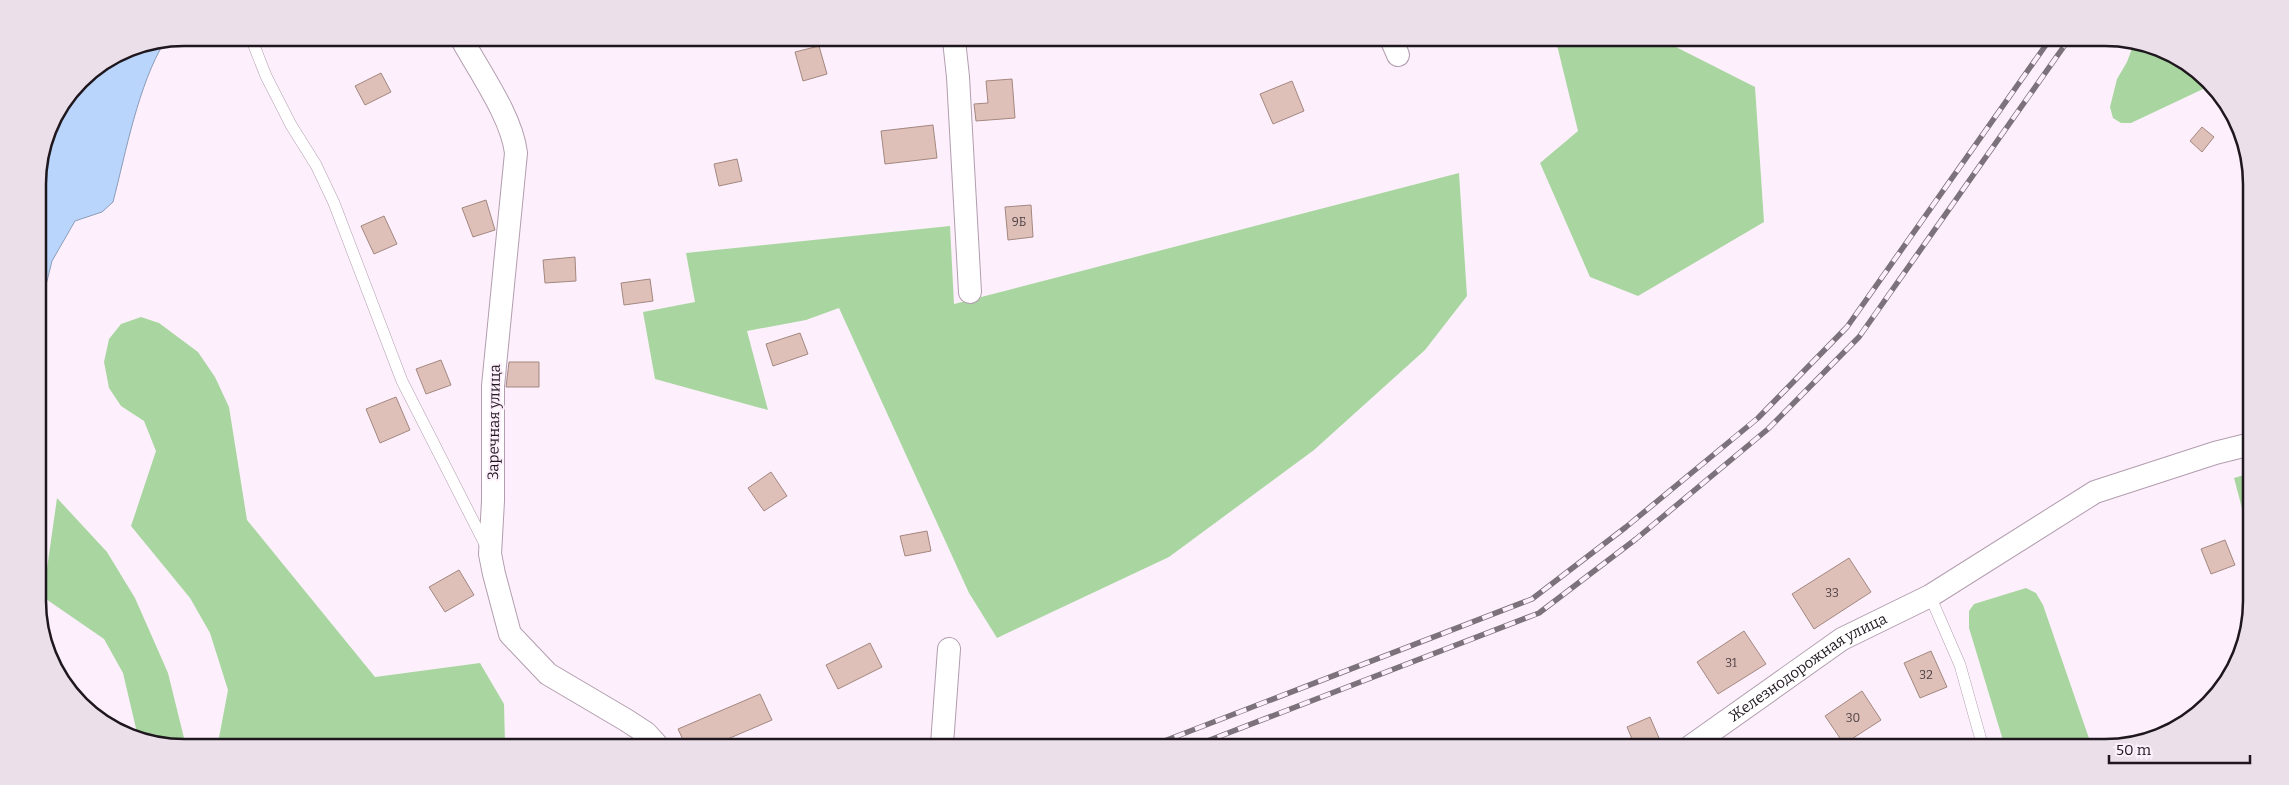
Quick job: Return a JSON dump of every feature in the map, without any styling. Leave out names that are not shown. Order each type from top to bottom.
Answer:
[{"type":"street","name":"Заречная улица","points":[[465,46],[506,120],[514,138],[516,153],[493,386],[493,501],[490,554],[510,634],[548,674],[626,720],[651,739]]},
{"type":"street","points":[[955,46],[970,292]]},
{"type":"street","name":"Железнодорожная улица","points":[[1702,738],[1842,639],[1930,596],[2095,492],[2215,453],[2243,446]]},
{"type":"street","points":[[942,739],[949,649]]},
{"type":"lane","points":[[254,46],[266,76],[291,125],[316,165],[334,203],[402,381],[490,554]]},
{"type":"lane","points":[[1930,596],[1960,665],[1980,738]]},
{"type":"green space","points":[[1557,46],[1674,46],[1755,87],[1764,222],[1638,296],[1590,277],[1540,163],[1578,131]]},
{"type":"green space","points":[[2132,49],[2140,51],[2174,65],[2189,75],[2203,88],[2131,123],[2121,123],[2113,118],[2110,107],[2117,79]]},
{"type":"green space","points":[[1459,173],[1467,296],[1425,350],[1314,450],[1169,557],[997,638],[969,593],[839,308],[806,320],[747,331],[768,410],[655,379],[643,312],[695,302],[686,253],[950,226],[954,304]]},
{"type":"green space","points":[[141,317],[159,323],[198,352],[215,377],[229,407],[247,520],[375,677],[480,663],[504,704],[505,739],[219,739],[228,690],[210,633],[190,598],[131,526],[156,451],[144,421],[121,406],[109,388],[104,362],[109,339],[121,324]]},
{"type":"green space","points":[[2243,475],[2243,512],[2234,478]]},
{"type":"green space","points":[[57,498],[107,552],[135,598],[168,673],[184,739],[167,738],[136,729],[123,673],[104,639],[46,599],[46,575]]},
{"type":"green space","points":[[2026,588],[2036,593],[2043,605],[2089,738],[2002,738],[1969,628],[1969,611],[1974,604]]},
{"type":"water","points":[[161,48],[140,98],[113,202],[102,212],[75,221],[52,261],[47,282],[47,176],[51,149],[65,115],[81,93],[108,70],[132,57]]},
{"type":"building","points":[[819,46],[827,74],[803,81],[795,52]]},
{"type":"building","points":[[381,73],[391,92],[365,105],[355,86]]},
{"type":"building","points":[[1012,79],[1015,118],[976,121],[974,104],[988,103],[986,81]]},
{"type":"building","points":[[1292,81],[1304,111],[1273,124],[1260,94]]},
{"type":"building","points":[[933,125],[937,158],[885,164],[881,131]]},
{"type":"building","points":[[2202,127],[2214,137],[2202,152],[2190,141]]},
{"type":"building","points":[[737,159],[742,181],[719,186],[714,164]]},
{"type":"building","points":[[486,200],[495,230],[473,237],[462,208]]},
{"type":"building","points":[[1031,205],[1033,237],[1008,240],[1005,207]]},
{"type":"building","points":[[384,216],[397,244],[374,254],[361,226]]},
{"type":"building","points":[[575,257],[576,281],[545,283],[543,260]]},
{"type":"building","points":[[650,279],[653,301],[624,305],[621,283]]},
{"type":"building","points":[[800,333],[808,354],[773,366],[766,344]]},
{"type":"building","points":[[441,360],[451,385],[426,394],[416,369]]},
{"type":"building","points":[[509,362],[539,362],[539,387],[506,387]]},
{"type":"building","points":[[396,397],[410,430],[380,443],[366,409]]},
{"type":"building","points":[[771,472],[787,496],[764,511],[748,488]]},
{"type":"building","points":[[927,531],[931,551],[905,556],[900,536]]},
{"type":"building","points":[[2225,540],[2235,565],[2211,574],[2201,549]]},
{"type":"building","points":[[1849,558],[1871,592],[1814,629],[1792,594]]},
{"type":"building","points":[[459,570],[474,595],[445,612],[429,587]]},
{"type":"building","points":[[1744,631],[1766,664],[1718,694],[1697,662]]},
{"type":"building","points":[[870,643],[882,667],[838,689],[826,665]]},
{"type":"building","points":[[1931,651],[1947,687],[1920,698],[1904,663]]},
{"type":"building","points":[[1862,691],[1881,720],[1853,738],[1840,738],[1825,716]]},
{"type":"building","points":[[760,694],[772,720],[728,739],[683,739],[678,729]]},
{"type":"building","points":[[1650,717],[1659,738],[1632,738],[1627,727]]},
{"type":"railway","points":[[1171,738],[1532,599],[1626,527],[1758,418],[1847,327],[2045,46]]},
{"type":"railway","points":[[1214,738],[1539,613],[1636,539],[1768,429],[1859,337],[2064,46]]}]
